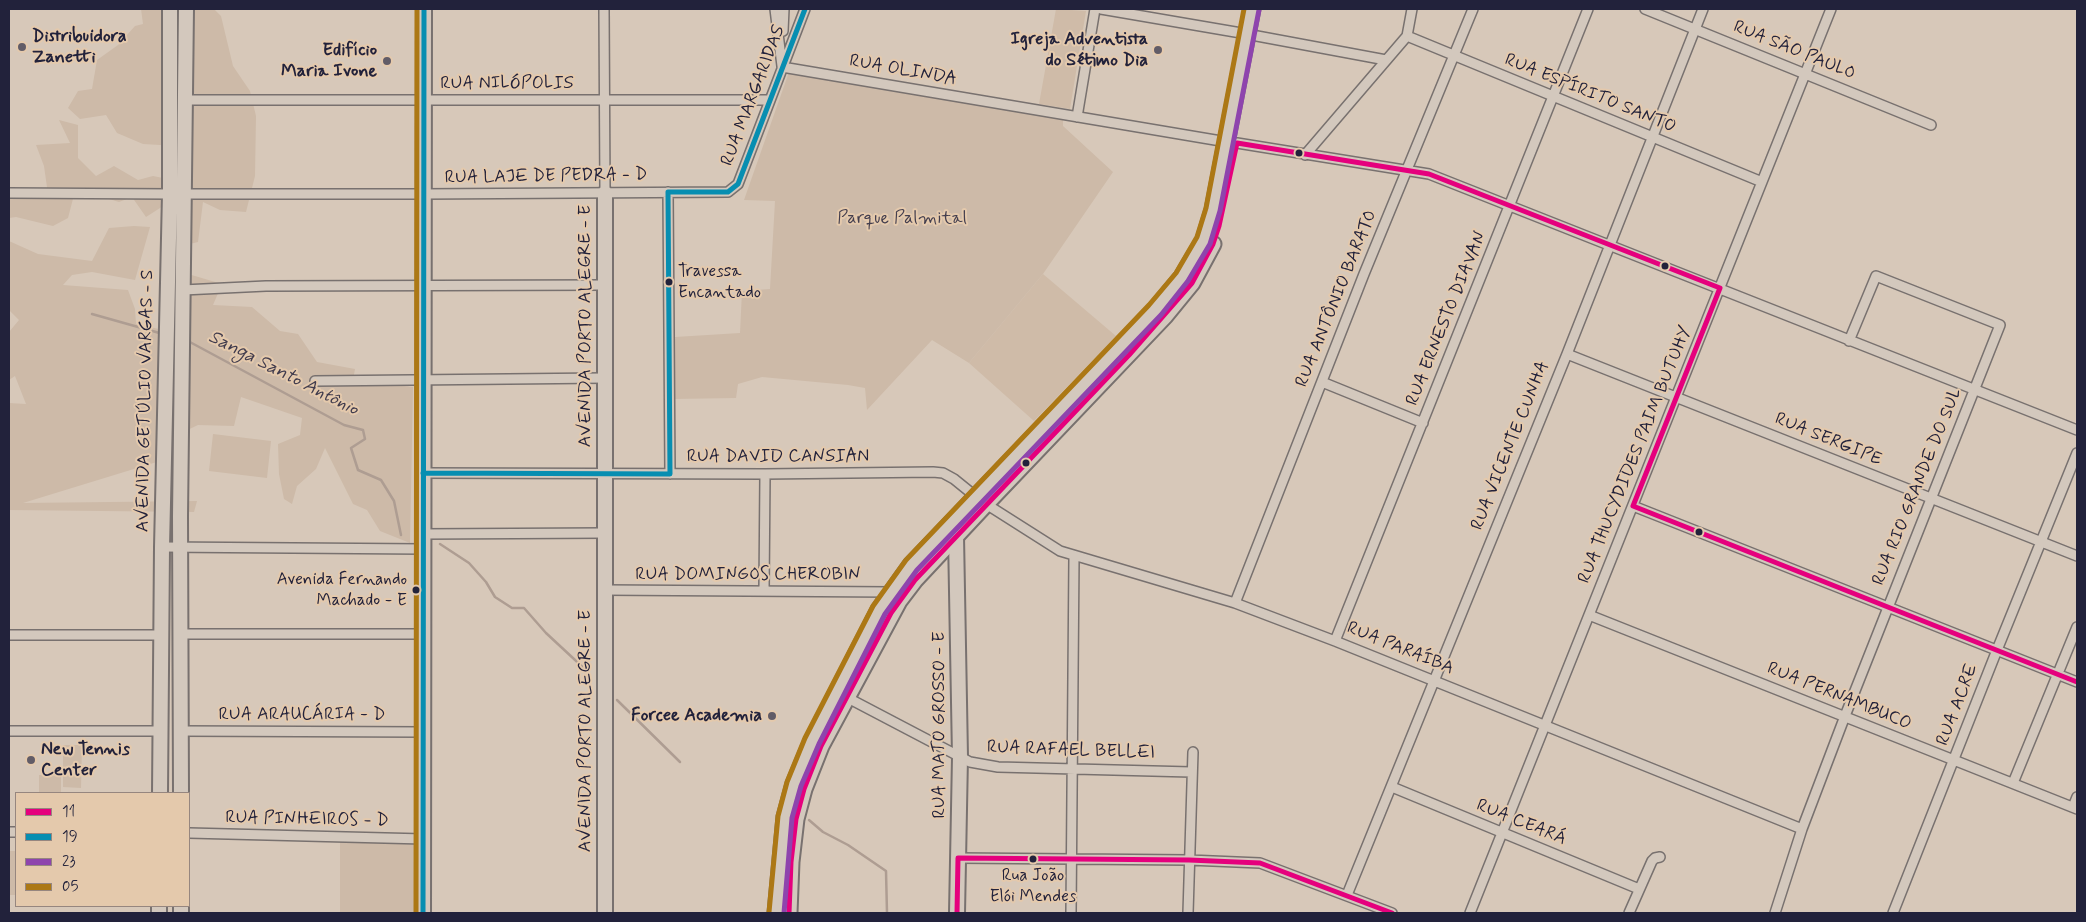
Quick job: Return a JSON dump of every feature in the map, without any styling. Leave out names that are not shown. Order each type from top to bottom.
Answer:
[{"type":"main road","points":[[1252,9],[1252,35]]},
{"type":"main road","points":[[776,913],[785,817],[794,784],[812,741],[899,601],[952,531],[1155,310],[1182,277],[1204,240],[1232,142],[1252,35],[1261,9]]},
{"type":"main road","points":[[789,913],[791,862],[796,819],[815,760],[841,694],[879,610],[890,592],[911,565],[952,531]]},
{"type":"street","name":"AVENIDA GETÚLIO VARGAS - S","points":[[160,792],[162,547],[170,194],[170,9]]},
{"type":"street","name":"AVENIDA GETÚLIO VARGAS - S","points":[[181,792],[180,516],[186,9]]},
{"type":"street","points":[[423,913],[424,9]]},
{"type":"street","name":"AVENIDA PORTO ALEGRE - E","points":[[604,9],[605,913]]},
{"type":"street","points":[[775,9],[782,67]]},
{"type":"street","name":"RUA MARGARIDAS","points":[[728,192],[738,184],[805,9]]},
{"type":"street","points":[[1076,117],[1095,9]]},
{"type":"street","points":[[1101,9],[1386,60]]},
{"type":"street","points":[[1305,155],[1407,36],[1412,9]]},
{"type":"street","name":"RUA ANTÔNIO BARATO","points":[[1235,603],[1406,172],[1473,9]]},
{"type":"street","name":"RUA ERNESTO DIAVAN","points":[[1335,641],[1588,9]]},
{"type":"street","name":"RUA SÃO PAULO","points":[[1645,9],[1696,28],[1931,125]]},
{"type":"street","name":"RUA VICENTE CUNHA","points":[[1346,895],[1392,787],[1567,354],[1703,9]]},
{"type":"street","name":"RUA THUCYDIDES PAIM BUTUHY","points":[[1470,913],[1831,9]]},
{"type":"street","points":[[782,67],[783,13]]},
{"type":"street","points":[[783,13],[794,22],[801,21]]},
{"type":"street","name":"RUA ESPÍRITO SANTO","points":[[1407,36],[1453,57],[1762,182]]},
{"type":"street","name":"RUA OLINDA","points":[[782,67],[1406,172],[1429,174],[2077,430]]},
{"type":"street","name":"RUA NILÓPOLIS","points":[[185,100],[770,100]]},
{"type":"street","points":[[668,192],[670,474]]},
{"type":"street","name":"RUA LAJE DE PEDRA - D","points":[[184,194],[728,192]]},
{"type":"street","points":[[9,193],[170,194]]},
{"type":"street","name":"RUA RIO GRANDE DO SUL","points":[[1776,913],[1802,829],[1844,716],[2000,325],[1876,276],[1848,340]]},
{"type":"street","points":[[183,290],[266,286],[605,285]]},
{"type":"street","name":"RUA SERGIPE","points":[[1567,354],[2077,556]]},
{"type":"street","points":[[315,381],[605,378]]},
{"type":"street","points":[[1322,382],[1423,422]]},
{"type":"street","name":"RUA ACRE","points":[[1893,913],[2077,453]]},
{"type":"street","name":"RUA DAVID CANSIAN","points":[[423,473],[765,474],[933,472],[943,473],[954,479],[981,500]]},
{"type":"street","points":[[764,591],[765,474]]},
{"type":"street","name":"RUA PARAÍBA","points":[[981,500],[1060,551],[1074,557],[1235,603],[1546,725],[1802,829]]},
{"type":"street","points":[[1633,506],[2077,682]]},
{"type":"street","name":"RUA MATO GROSSO - E","points":[[952,531],[960,757],[957,913]]},
{"type":"street","points":[[423,534],[605,533]]},
{"type":"street","points":[[162,547],[423,549]]},
{"type":"street","points":[[1071,913],[1074,557]]},
{"type":"street","name":"RUA DOMINGOS CHEROBIN","points":[[605,590],[890,592]]},
{"type":"street","name":"RUA PERNAMBUCO","points":[[1589,615],[2075,808]]},
{"type":"street","points":[[2013,783],[2077,627]]},
{"type":"street","points":[[180,634],[423,634]]},
{"type":"street","points":[[9,635],[161,635]]},
{"type":"street","name":"RUA RAFAEL BELLEI","points":[[841,694],[970,762],[998,767],[1191,772]]},
{"type":"street","points":[[9,731],[160,731]]},
{"type":"street","name":"RUA ARAUCÁRIA - D","points":[[181,731],[423,732]]},
{"type":"street","points":[[1188,913],[1193,752]]},
{"type":"street","name":"RUA CEARÁ","points":[[1392,787],[1639,889]]},
{"type":"street","points":[[2075,808],[2077,797]]},
{"type":"street","name":"RUA PINHEIROS - D","points":[[190,833],[424,839]]},
{"type":"street","points":[[1630,913],[1652,861],[1660,857]]},
{"type":"street","points":[[958,858],[1072,858],[1260,863],[1392,913]]},
{"type":"shaded area","points":[[1056,9],[1086,11],[1070,109],[1039,104]]},
{"type":"shaded area","points":[[1043,274],[1116,336],[1034,421],[969,363]]},
{"type":"green space","points":[[141,9],[214,9],[221,16],[233,66],[250,91],[256,116],[255,176],[246,212],[220,210],[203,202],[198,242],[182,246],[181,208],[171,201],[146,217],[132,197],[119,202],[96,195],[74,195],[68,218],[53,226],[16,217],[9,218],[9,199],[48,194],[44,166],[36,145],[70,143],[59,120],[78,125],[78,158],[96,176],[114,166],[138,180],[153,176],[163,178],[178,158],[177,146],[143,144],[117,133],[106,115],[80,119],[68,108],[78,91],[92,89],[97,60],[118,45],[135,26],[143,24]]},
{"type":"green space","name":"Parque Palmital","points":[[789,72],[1063,118],[1063,126],[1113,172],[1043,274],[969,363],[932,340],[867,410],[865,388],[762,377],[738,384],[736,398],[673,399],[675,337],[740,333],[742,291],[770,289],[775,201],[744,200]]},
{"type":"green space","points":[[150,227],[135,280],[92,272],[72,275],[63,285],[128,290],[135,309],[136,324],[159,329],[171,323],[178,271],[222,284],[213,305],[252,307],[280,331],[298,334],[317,362],[355,369],[353,380],[413,387],[410,543],[380,531],[367,510],[353,504],[325,448],[316,469],[297,486],[292,504],[284,499],[279,474],[278,444],[300,435],[302,418],[241,397],[234,426],[198,425],[177,435],[160,461],[23,503],[197,501],[194,512],[9,510],[9,403],[26,404],[15,376],[9,380],[9,332],[19,320],[9,310],[9,241],[38,254],[92,261],[109,228]]},
{"type":"green space","points":[[213,434],[271,441],[267,478],[209,471]]},
{"type":"green space","points":[[63,745],[82,745],[81,788],[63,787]]},
{"type":"green space","points":[[39,775],[61,775],[61,792],[39,792]]},
{"type":"green space","points":[[340,840],[417,840],[417,913],[340,913]]},
{"type":"green space","points":[[9,851],[15,851],[15,895],[9,895]]},
{"type":"waterway","name":"Sanga Santo Antônio","points":[[92,314],[163,334]]},
{"type":"waterway","name":"Sanga Santo Antônio","points":[[188,341],[344,425],[363,430],[365,439],[351,448],[358,470],[381,480],[394,501],[401,535]]},
{"type":"waterway","name":"Sanga Santo Antônio","points":[[440,544],[469,563],[486,582],[495,597],[512,608],[524,608],[546,633],[588,672]]},
{"type":"waterway","name":"Sanga Santo Antônio","points":[[617,700],[680,762]]},
{"type":"waterway","name":"Sanga Santo Antônio","points":[[809,820],[823,832],[848,845],[886,871],[887,913]]},
{"type":"transit line","name":"05","points":[[416,913],[417,9]]},
{"type":"transit line","name":"19","points":[[423,913],[424,9]]},
{"type":"transit line","name":"19","points":[[423,473],[670,474],[668,192],[728,192],[738,184],[805,9]]},
{"type":"transit line","name":"05","points":[[769,912],[778,816],[787,782],[805,738],[873,606],[906,560],[1149,305],[1176,273],[1197,237],[1206,208],[1244,9]]},
{"type":"transit line","name":"23","points":[[784,913],[792,818],[801,786],[819,744],[885,614],[917,570],[1161,315],[1188,281],[1210,244],[1220,211],[1259,10]]},
{"type":"transit line","name":"11","points":[[789,913],[791,862],[796,819],[804,789],[821,746],[891,613],[915,580],[1129,355],[1192,283],[1213,244],[1219,226],[1237,143],[1429,174],[1720,288],[1633,506],[2077,682]]},
{"type":"transit line","name":"11","points":[[957,913],[958,858],[1189,860],[1260,863],[1392,913]]},
{"type":"place","name":"Distribuidora Zanetti","points":[[22,47]]},
{"type":"place","name":"Igreja Adventista do Sétimo Dia","points":[[1158,50]]},
{"type":"place","name":"Edifício Maria Ivone","points":[[387,61]]},
{"type":"place","name":"Travessa Encantado","points":[[669,282]]},
{"type":"place","name":"Avenida Fernando Machado - E","points":[[416,590]]},
{"type":"place","name":"Forcee Academia","points":[[772,716]]},
{"type":"place","name":"New Tennis Center","points":[[31,760]]},
{"type":"place","name":"Rua João Elói Mendes","points":[[1033,859]]}]
